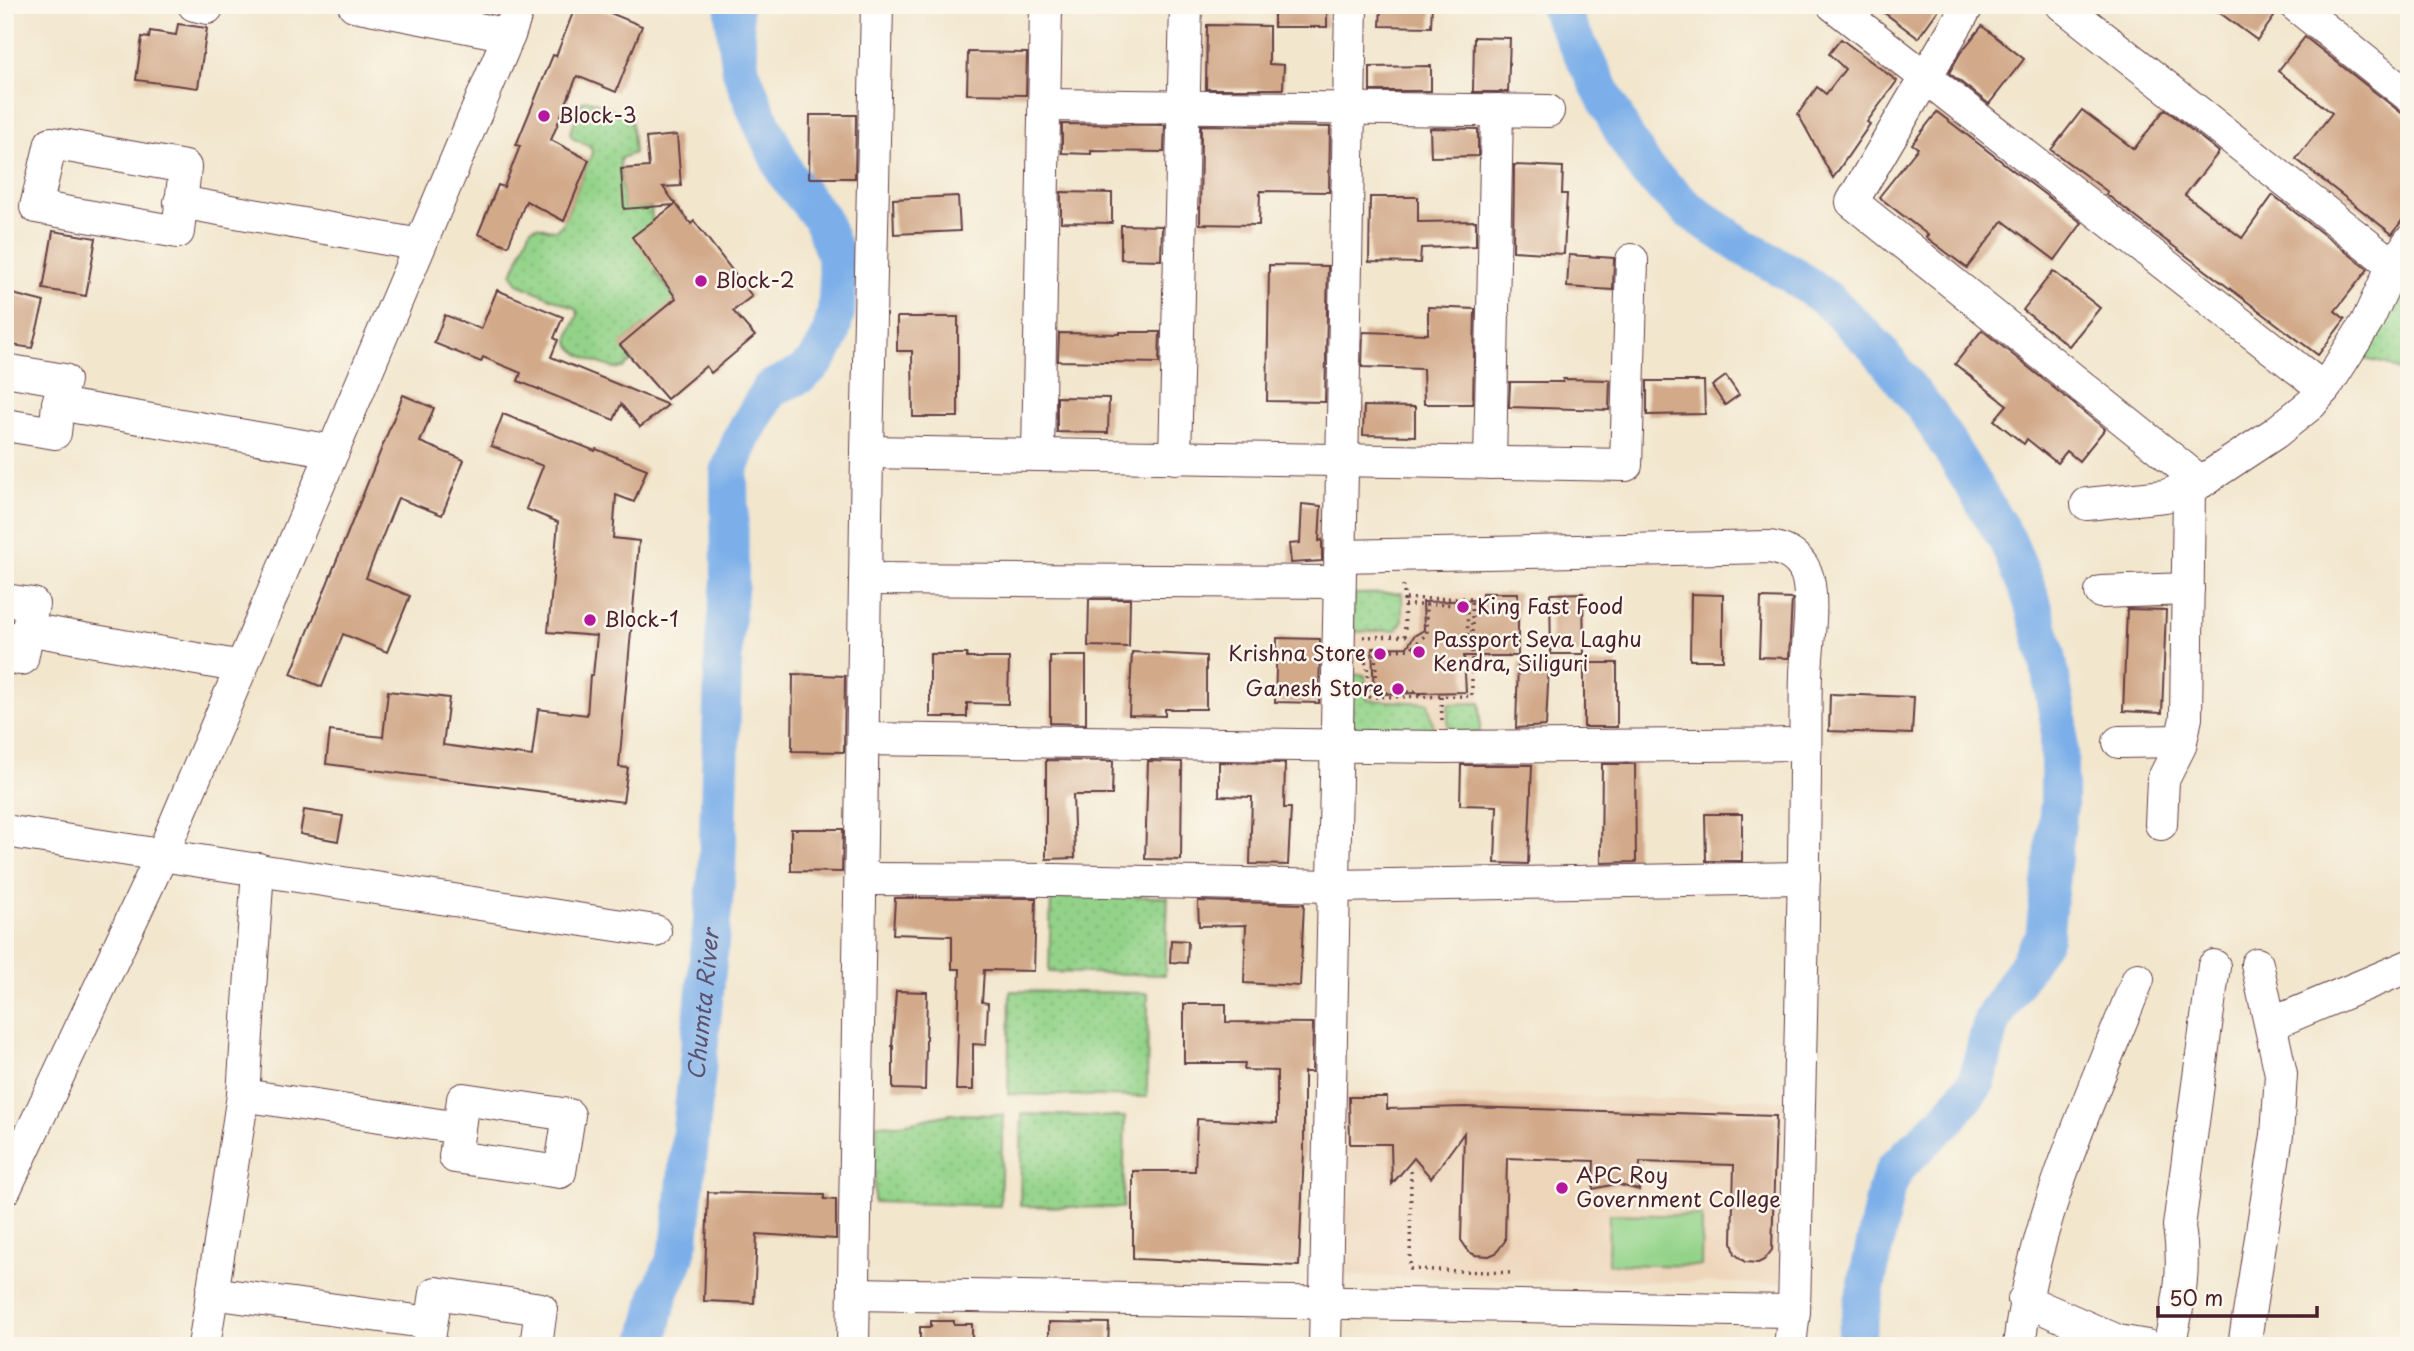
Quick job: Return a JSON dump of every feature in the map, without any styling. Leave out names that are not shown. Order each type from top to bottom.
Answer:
[{"type":"street","points":[[194,5],[207,8],[207,5]]},
{"type":"street","points":[[354,5],[509,35]]},
{"type":"street","points":[[5,1189],[162,855],[509,35],[519,5]]},
{"type":"street","points":[[853,1346],[877,5]]},
{"type":"street","points":[[1038,455],[1046,5]]},
{"type":"street","points":[[1175,458],[1186,5]]},
{"type":"street","points":[[1325,1346],[1350,5]]},
{"type":"street","points":[[1833,5],[2323,389]]},
{"type":"street","points":[[1968,5],[1852,202],[2195,485]]},
{"type":"street","points":[[2062,5],[2402,254],[2367,322],[2323,389],[2311,404],[2275,433],[2195,485],[2165,496],[2087,504]]},
{"type":"street","points":[[2295,5],[2409,96]]},
{"type":"street","points":[[1044,105],[1549,111]]},
{"type":"street","points":[[1490,463],[1497,110]]},
{"type":"street","points":[[51,143],[185,167],[180,202],[178,232],[36,207],[51,143]]},
{"type":"street","points":[[180,202],[420,245]]},
{"type":"street","points":[[867,452],[1626,465],[1632,260]]},
{"type":"street","points":[[5,370],[64,380],[55,433],[5,425]]},
{"type":"street","points":[[58,404],[333,451]]},
{"type":"street","points":[[2161,824],[2163,780],[2181,741],[2186,718],[2188,589],[2195,485]]},
{"type":"street","points":[[865,579],[1340,569],[1756,547],[1783,549],[1794,556],[1802,565],[1809,586],[1794,1311],[1790,1346]]},
{"type":"street","points":[[2101,592],[2188,589]]},
{"type":"street","points":[[5,600],[33,604],[22,659],[5,657]]},
{"type":"street","points":[[27,629],[242,667]]},
{"type":"street","points":[[863,740],[1337,745],[1805,744]]},
{"type":"street","points":[[2119,742],[2181,741]]},
{"type":"street","points":[[5,831],[655,931]]},
{"type":"street","points":[[204,1346],[243,1095],[258,869]]},
{"type":"street","points":[[861,879],[1334,886],[1804,878]]},
{"type":"street","points":[[2244,1346],[2277,1135],[2281,1074],[2258,964]]},
{"type":"street","points":[[2169,1346],[2178,1304],[2183,1256],[2179,1226],[2214,966]]},
{"type":"street","points":[[2271,1024],[2409,966]]},
{"type":"street","points":[[2019,1346],[2024,1300],[2046,1214],[2138,979]]},
{"type":"street","points":[[243,1095],[459,1128]]},
{"type":"street","points":[[212,1293],[430,1334],[436,1293],[541,1309],[536,1346]]},
{"type":"street","points":[[854,1294],[1794,1311]]},
{"type":"street","points":[[2024,1300],[2118,1341],[2147,1346]]},
{"type":"path","points":[[1405,636],[1404,598],[1472,598],[1469,604],[1468,644]]},
{"type":"path","points":[[1404,605],[1469,604]]},
{"type":"path","points":[[1375,655],[1359,656],[1367,664],[1369,697],[1472,696],[1469,604]]},
{"type":"path","points":[[1419,697],[1419,692],[1377,693],[1375,651],[1410,649],[1415,645],[1427,634],[1426,605]]},
{"type":"path","points":[[1358,637],[1405,636],[1415,645]]},
{"type":"path","points":[[1411,1171],[1410,1269],[1513,1272]]},
{"type":"shaded area","points":[[1481,592],[1480,733],[1351,733],[1353,594]]},
{"type":"shaded area","name":"APC Roy Government College","points":[[1343,1093],[1784,1100],[1781,1284],[1340,1276]]},
{"type":"green space","points":[[585,100],[631,118],[634,153],[621,158],[620,162],[624,208],[651,207],[657,270],[655,272],[676,298],[667,352],[644,325],[621,345],[633,360],[623,368],[616,369],[588,359],[571,346],[570,334],[578,314],[575,308],[518,284],[512,274],[531,228],[537,226],[555,230],[564,221],[592,153],[591,147],[574,139],[570,134],[581,103]]},
{"type":"green space","points":[[2409,273],[2409,377],[2387,364],[2360,358],[2403,278]]},
{"type":"green space","points":[[1402,593],[1402,621],[1397,630],[1352,632],[1353,594]]},
{"type":"green space","points":[[1365,675],[1367,700],[1428,703],[1435,733],[1351,733],[1352,676]]},
{"type":"green space","points":[[1480,703],[1480,733],[1448,733],[1448,704]]},
{"type":"green space","points":[[1051,894],[1168,897],[1165,975],[1049,972]]},
{"type":"green space","points":[[1010,991],[1148,993],[1147,1097],[1008,1094]]},
{"type":"green space","points":[[950,1114],[1003,1115],[1000,1206],[874,1202],[876,1124],[897,1125]]},
{"type":"green space","points":[[1022,1114],[1125,1117],[1123,1208],[1020,1206]]},
{"type":"green space","points":[[1609,1214],[1702,1216],[1701,1266],[1608,1264]]},
{"type":"building","name":"Block-3","points":[[576,5],[605,5],[603,10],[642,26],[616,92],[577,76],[551,140],[589,160],[564,221],[526,201],[508,246],[478,234],[498,185],[504,187],[520,146],[516,145]]},
{"type":"building","points":[[1274,5],[1327,5],[1327,27],[1274,27]]},
{"type":"building","points":[[1381,5],[1432,5],[1431,27],[1380,26]]},
{"type":"building","points":[[1874,5],[1942,5],[1918,38]]},
{"type":"building","points":[[2209,5],[2259,5],[2274,17],[2257,40]]},
{"type":"building","points":[[178,24],[207,28],[198,88],[136,80],[142,37],[149,38],[150,31],[176,35]]},
{"type":"building","points":[[1207,25],[1269,26],[1269,64],[1284,65],[1283,89],[1206,89]]},
{"type":"building","points":[[1982,26],[2024,59],[1989,104],[1949,73],[1961,52]]},
{"type":"building","points":[[1474,37],[1510,38],[1508,92],[1473,92]]},
{"type":"building","points":[[2305,37],[2409,119],[2409,211],[2392,234],[2296,159],[2332,113],[2278,71]]},
{"type":"building","points":[[1841,39],[1897,81],[1867,122],[1870,124],[1833,178],[1798,114],[1817,87],[1826,94],[1845,69],[1829,54]]},
{"type":"building","points":[[968,52],[1027,53],[1026,95],[967,94]]},
{"type":"building","points":[[1431,66],[1431,91],[1370,91],[1370,67]]},
{"type":"building","points":[[2165,109],[2219,152],[2185,195],[2242,238],[2273,195],[2368,269],[2335,311],[2345,319],[2318,355],[2051,150],[2082,110],[2134,149]]},
{"type":"building","points":[[1937,112],[2082,223],[2055,260],[2003,221],[1967,268],[1879,197],[1918,148],[1912,144]]},
{"type":"building","points":[[810,115],[856,115],[855,178],[809,178]]},
{"type":"building","points":[[1062,124],[1165,125],[1164,152],[1062,153]]},
{"type":"building","points":[[1201,125],[1330,127],[1329,192],[1260,191],[1259,225],[1200,224]]},
{"type":"building","points":[[1430,128],[1478,129],[1478,156],[1431,157]]},
{"type":"building","name":"Block-2","points":[[677,135],[681,186],[663,187],[691,224],[694,221],[752,296],[733,311],[755,336],[711,373],[706,366],[667,399],[620,345],[676,298],[632,237],[674,205],[624,209],[621,169],[649,167],[646,138]]},
{"type":"building","points":[[1514,165],[1563,167],[1562,194],[1567,194],[1564,254],[1513,251]]},
{"type":"building","points":[[1061,192],[1112,193],[1112,223],[1061,222]]},
{"type":"building","points":[[958,196],[960,231],[894,234],[893,199]]},
{"type":"building","points":[[1370,197],[1418,197],[1418,222],[1476,221],[1476,246],[1421,248],[1420,263],[1369,262]]},
{"type":"building","points":[[1121,225],[1162,226],[1161,260],[1121,259]]},
{"type":"building","points":[[53,231],[96,238],[86,296],[43,289]]},
{"type":"building","points":[[1569,255],[1614,258],[1613,290],[1567,287]]},
{"type":"building","points":[[1269,265],[1328,266],[1325,402],[1267,401]]},
{"type":"building","points":[[2053,271],[2100,308],[2069,346],[2023,310]]},
{"type":"building","points":[[497,290],[563,317],[554,338],[558,340],[551,357],[668,405],[640,427],[621,404],[614,420],[518,381],[521,373],[483,357],[481,362],[434,343],[445,315],[481,329]]},
{"type":"building","points":[[5,292],[44,302],[32,348],[5,344]]},
{"type":"building","points":[[1428,307],[1475,309],[1473,404],[1424,404],[1423,369],[1362,367],[1363,332],[1428,334]]},
{"type":"building","points":[[897,317],[958,317],[958,417],[913,417],[912,351],[897,351]]},
{"type":"building","points":[[1982,330],[2105,429],[2079,461],[2067,451],[2057,463],[2027,439],[2024,444],[1994,420],[2007,405],[1955,364]]},
{"type":"building","points":[[1160,332],[1159,363],[1058,361],[1059,333]]},
{"type":"building","points":[[1726,376],[1739,395],[1725,405],[1712,386]]},
{"type":"building","points":[[1563,379],[1610,380],[1609,410],[1509,407],[1510,382],[1563,382]]},
{"type":"building","points":[[1647,381],[1704,381],[1705,414],[1647,415]]},
{"type":"building","points":[[403,395],[434,408],[420,442],[464,460],[442,515],[398,498],[366,578],[410,596],[387,652],[343,634],[322,687],[291,674]]},
{"type":"building","points":[[1057,397],[1109,398],[1108,433],[1057,432]]},
{"type":"building","points":[[1364,406],[1415,407],[1415,436],[1363,435]]},
{"type":"building","name":"Block-1","points":[[503,414],[647,469],[634,502],[616,495],[613,538],[639,541],[619,767],[628,768],[623,802],[326,764],[330,731],[383,737],[388,691],[449,698],[443,745],[480,750],[532,756],[538,709],[587,715],[597,636],[548,632],[558,522],[526,509],[543,466],[491,446]]},
{"type":"building","points":[[1302,504],[1321,506],[1319,541],[1322,540],[1322,561],[1291,563],[1289,544],[1300,543]]},
{"type":"building","points":[[1482,593],[1518,593],[1518,656],[1464,656],[1466,692],[1374,694],[1372,648],[1407,647],[1414,636],[1424,630],[1423,602],[1482,600]]},
{"type":"building","points":[[1583,593],[1584,654],[1551,654],[1550,594]]},
{"type":"building","points":[[1691,594],[1723,595],[1723,660],[1690,660]]},
{"type":"building","points":[[1761,598],[1792,599],[1789,658],[1759,657]]},
{"type":"building","points":[[1089,599],[1130,599],[1129,647],[1088,646]]},
{"type":"building","points":[[2127,609],[2166,610],[2162,713],[2123,711]]},
{"type":"building","points":[[1277,638],[1320,639],[1319,703],[1275,702]]},
{"type":"building","points":[[1132,652],[1206,656],[1206,709],[1165,709],[1165,716],[1129,715]]},
{"type":"building","points":[[930,654],[967,654],[967,658],[1009,658],[1008,704],[967,703],[967,717],[930,717]]},
{"type":"building","points":[[1050,656],[1086,656],[1086,724],[1050,723]]},
{"type":"building","points":[[1518,662],[1549,663],[1546,726],[1516,728]]},
{"type":"building","points":[[1584,663],[1617,663],[1617,727],[1584,727]]},
{"type":"building","points":[[793,674],[845,676],[844,752],[792,751]]},
{"type":"building","points":[[1830,694],[1914,697],[1912,734],[1829,731]]},
{"type":"building","points":[[1046,760],[1113,761],[1112,795],[1073,795],[1075,858],[1046,859]]},
{"type":"building","points":[[1148,761],[1182,762],[1181,860],[1145,859]]},
{"type":"building","points":[[1219,762],[1285,763],[1284,808],[1291,808],[1288,865],[1250,864],[1252,797],[1219,796]]},
{"type":"building","points":[[1602,764],[1635,764],[1636,862],[1601,863]]},
{"type":"building","points":[[1461,765],[1532,765],[1528,864],[1495,863],[1497,806],[1460,805]]},
{"type":"building","points":[[304,810],[343,816],[338,841],[300,834]]},
{"type":"building","points":[[1705,814],[1742,814],[1742,861],[1706,861]]},
{"type":"building","points":[[791,829],[843,829],[842,872],[791,871]]},
{"type":"building","points":[[895,898],[1036,898],[1034,971],[984,970],[982,1002],[988,1003],[986,1045],[973,1044],[973,1090],[956,1090],[960,969],[952,969],[952,936],[893,934]]},
{"type":"building","points":[[1198,901],[1304,904],[1300,986],[1244,983],[1246,925],[1199,926]]},
{"type":"building","points":[[1171,940],[1188,941],[1187,963],[1170,962]]},
{"type":"building","points":[[896,991],[927,992],[925,1090],[893,1089],[892,1046]]},
{"type":"building","points":[[1184,1004],[1226,1004],[1226,1022],[1313,1023],[1312,1072],[1304,1072],[1299,1266],[1133,1259],[1133,1171],[1195,1171],[1197,1119],[1277,1123],[1277,1071],[1244,1070],[1245,1063],[1184,1063]]},
{"type":"building","points":[[1349,1097],[1387,1097],[1387,1109],[1465,1107],[1776,1116],[1772,1250],[1758,1263],[1745,1262],[1735,1254],[1732,1242],[1734,1165],[1640,1162],[1639,1190],[1616,1184],[1593,1189],[1594,1161],[1507,1158],[1505,1241],[1496,1253],[1489,1256],[1475,1255],[1469,1252],[1461,1240],[1464,1133],[1431,1178],[1414,1158],[1392,1184],[1391,1144],[1350,1144]]},
{"type":"building","points":[[708,1192],[824,1195],[824,1199],[836,1200],[836,1239],[757,1234],[754,1303],[704,1301]]},
{"type":"building","points":[[931,1321],[972,1324],[972,1346],[920,1346],[920,1327],[931,1327]]},
{"type":"building","points":[[1049,1322],[1109,1323],[1108,1346],[1049,1346]]},
{"type":"waterway","name":"Chumta River","points":[[647,1346],[660,1292],[674,1262],[680,1240],[717,871],[724,639],[730,581],[729,472],[742,437],[770,389],[802,374],[817,360],[829,339],[836,313],[838,280],[835,254],[821,218],[786,174],[757,113],[741,71],[734,5]]},
{"type":"waterway","points":[[1557,5],[1626,138],[1648,172],[1689,210],[1745,248],[1790,273],[1829,301],[1876,347],[1930,415],[2007,540],[2031,598],[2047,655],[2059,723],[2059,804],[2044,937],[1992,1020],[1977,1081],[1950,1116],[1896,1167],[1886,1190],[1854,1346]]},
{"type":"place","name":"Block-3","points":[[544,116]]},
{"type":"place","name":"Block-2","points":[[701,281]]},
{"type":"place","name":"King Fast Food","points":[[1463,607]]},
{"type":"place","name":"Block-1","points":[[590,620]]},
{"type":"place","name":"Passport Seva Laghu Kendra, Siliguri","points":[[1419,652]]},
{"type":"place","name":"Krishna Store","points":[[1380,654]]},
{"type":"place","name":"Ganesh Store","points":[[1398,689]]},
{"type":"place","name":"APC Roy Government College","points":[[1562,1188]]}]
